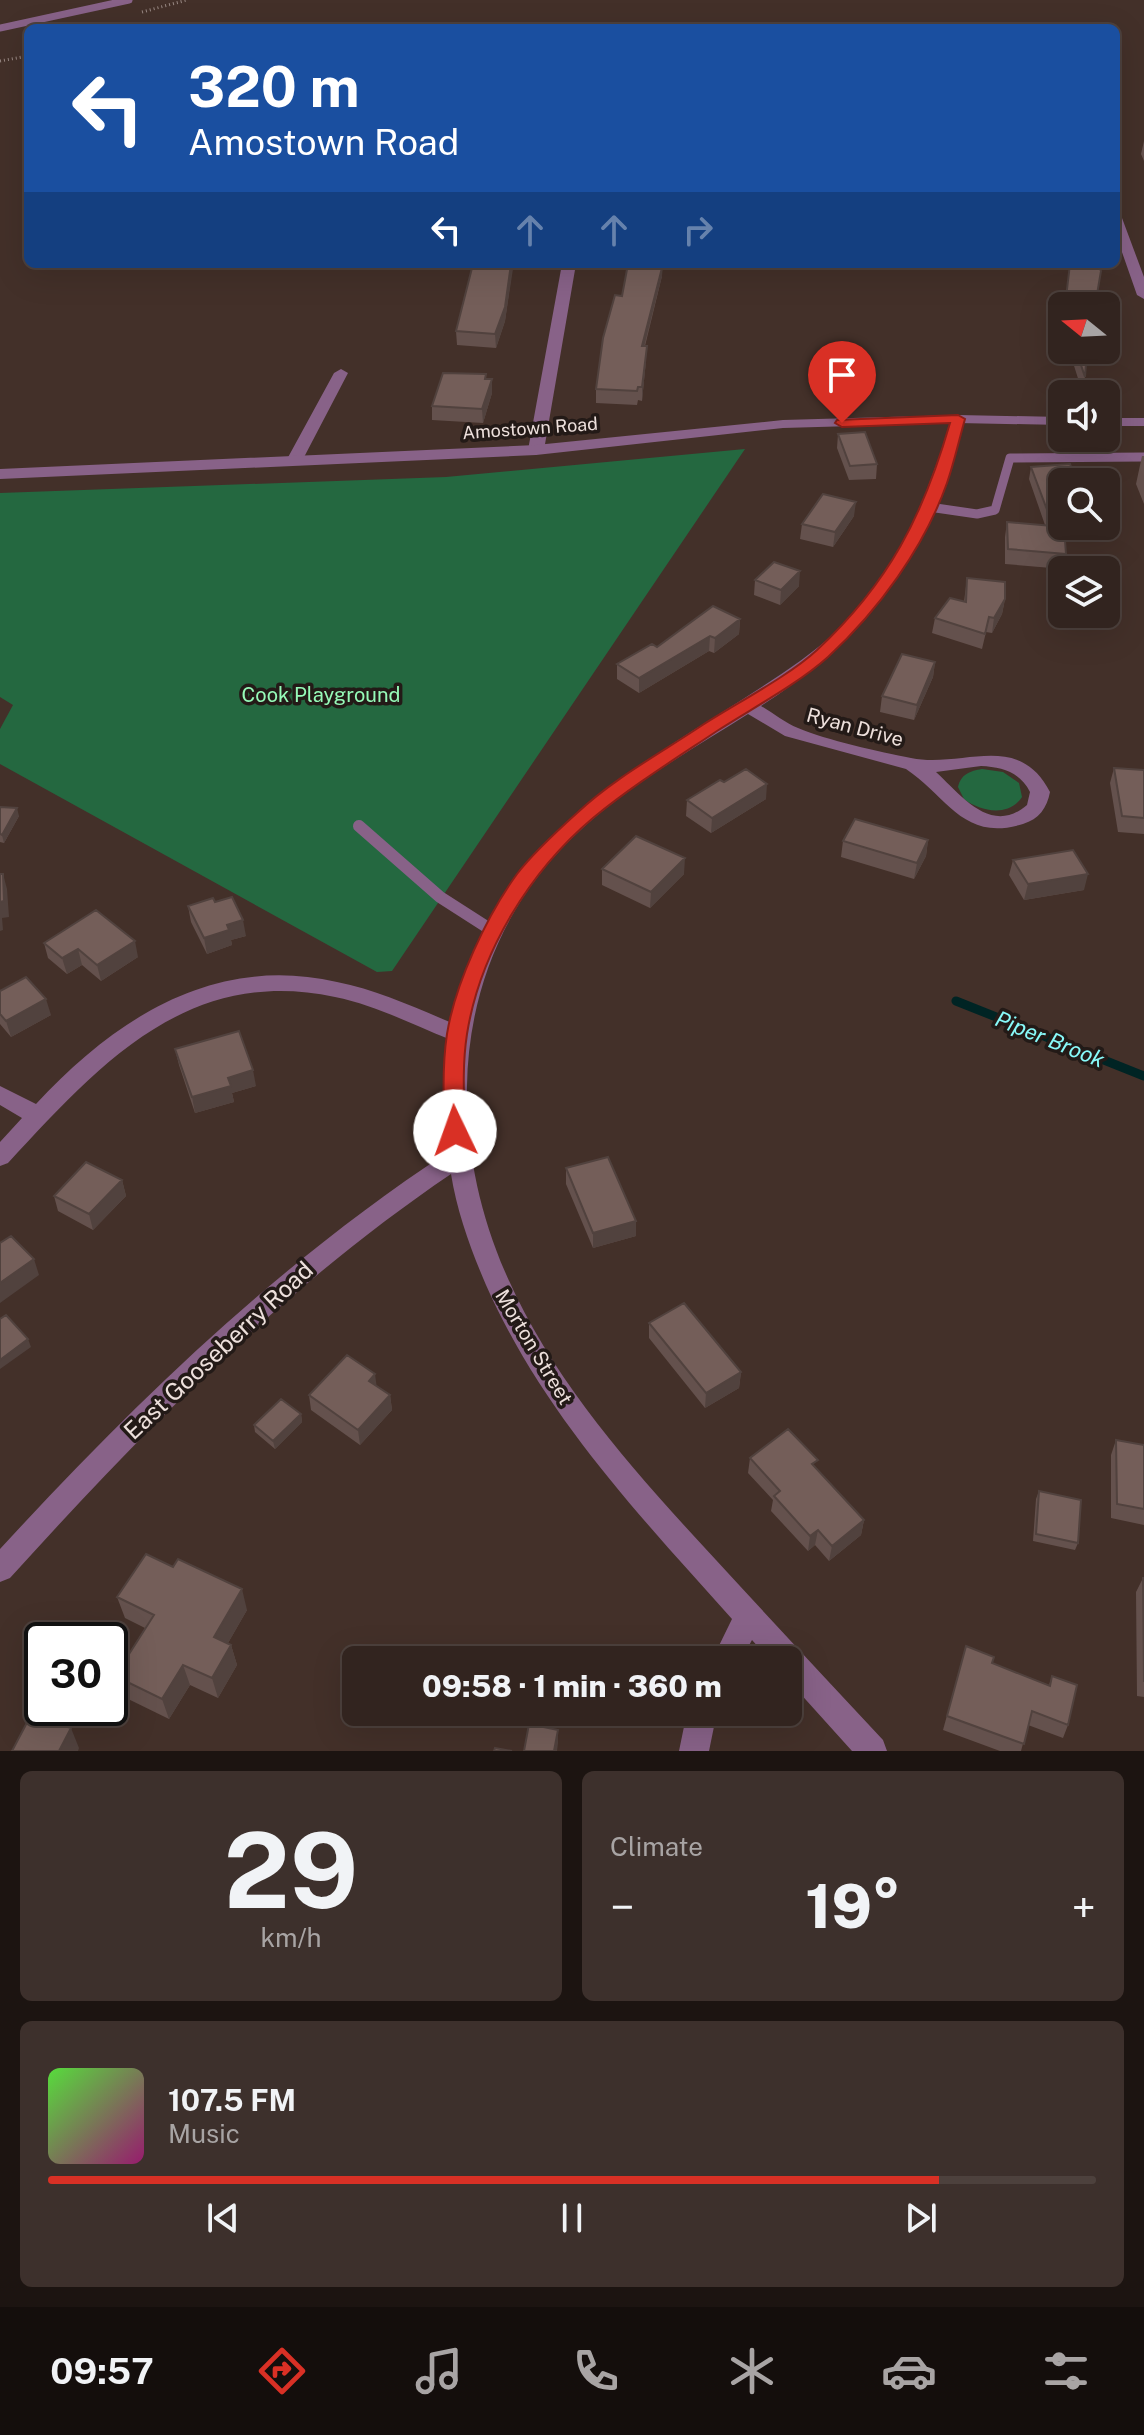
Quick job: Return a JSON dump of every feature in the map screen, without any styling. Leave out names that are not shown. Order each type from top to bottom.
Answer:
[{"type":"street","points":[[1120,230],[1144,295]]},
{"type":"street","points":[[536,450],[568,268]]},
{"type":"street","points":[[294,461],[341,373]]},
{"type":"street","name":"Amostown Road","points":[[0,474],[536,450],[783,424],[958,419],[1048,421]]},
{"type":"street","name":"Morton Street","points":[[872,1751],[597,1445],[538,1361],[492,1274],[476,1229],[459,1157],[453,1102],[457,1034],[472,978],[493,931],[524,878],[584,816],[629,781],[820,656],[851,626],[896,568],[929,507],[939,485],[958,419]]},
{"type":"street","points":[[1120,422],[1144,422]]},
{"type":"street","name":"Ryan Drive","points":[[746,705],[791,732],[913,765],[946,767],[972,761],[998,761],[1030,775],[1038,786],[1040,798],[1035,809],[1016,820],[980,819],[957,808],[938,783],[913,765]]},
{"type":"street","points":[[0,1157],[83,1069],[120,1036],[162,1010],[211,992],[282,984],[336,989],[457,1034]]},
{"type":"street","points":[[0,1095],[39,1116]]},
{"type":"street","name":"East Gooseberry Road","points":[[0,1569],[98,1463],[248,1319],[362,1224],[459,1157]]},
{"type":"street","points":[[733,1646],[749,1616]]},
{"type":"street","points":[[694,1751],[699,1726]]},
{"type":"lane","points":[[0,28],[129,0]]},
{"type":"lane","points":[[929,507],[977,514],[995,510],[1010,458],[1144,457]]},
{"type":"lane","points":[[359,826],[440,897],[493,931]]},
{"type":"path","points":[[156,4],[163,7]]},
{"type":"path","points":[[0,61],[24,57]]},
{"type":"green space","name":"Cook Playground","points":[[745,449],[392,971],[377,972],[0,764],[0,729],[13,705],[0,697],[0,493],[446,477]]},
{"type":"green space","points":[[982,769],[1003,772],[1019,783],[1022,797],[1010,808],[1002,810],[978,807],[964,799],[958,787],[961,779],[970,772]]},
{"type":"building","points":[[472,268],[510,268],[505,307],[495,334],[456,331]]},
{"type":"building","points":[[627,268],[662,268],[642,346],[647,346],[642,387],[638,387],[637,391],[596,389],[603,338],[615,295],[622,296]]},
{"type":"building","points":[[1070,268],[1100,268],[1097,292],[1067,292]]},
{"type":"building","points":[[443,373],[486,374],[485,379],[492,379],[482,409],[432,406]]},
{"type":"building","points":[[865,432],[877,464],[850,466],[838,434]]},
{"type":"building","points":[[1070,464],[1072,468],[1048,468],[1048,512],[1031,467]]},
{"type":"building","points":[[823,494],[856,502],[835,532],[802,524]]},
{"type":"building","points":[[1007,522],[1048,526],[1048,540],[1065,540],[1066,554],[1008,549]]},
{"type":"building","points":[[774,562],[800,571],[781,590],[755,580]]},
{"type":"building","points":[[967,578],[1005,582],[1005,599],[994,618],[989,617],[985,634],[935,618],[950,598],[966,602]]},
{"type":"building","points":[[713,606],[740,619],[715,638],[710,636],[639,678],[617,664],[652,644],[657,647]]},
{"type":"building","points":[[902,654],[935,662],[917,705],[882,696]]},
{"type":"building","points":[[1114,768],[1144,770],[1144,818],[1122,816]]},
{"type":"building","points":[[746,769],[767,784],[712,818],[687,800],[720,780],[724,782]]},
{"type":"building","points":[[0,807],[17,808],[2,835],[0,834]]},
{"type":"building","points":[[855,819],[928,840],[917,863],[843,841]]},
{"type":"building","points":[[636,836],[685,858],[651,892],[602,869]]},
{"type":"building","points":[[1073,850],[1088,874],[1028,884],[1013,860]]},
{"type":"building","points":[[0,874],[3,874],[4,901],[0,902]]},
{"type":"building","points":[[232,897],[243,920],[227,925],[229,930],[204,938],[188,906],[213,898],[215,902]]},
{"type":"building","points":[[96,910],[135,941],[97,965],[78,949],[62,958],[44,943]]},
{"type":"building","points":[[26,977],[46,999],[6,1021],[0,1014],[0,991]]},
{"type":"building","points":[[239,1031],[253,1070],[228,1078],[231,1086],[192,1097],[175,1049]]},
{"type":"building","points":[[608,1157],[636,1221],[593,1233],[566,1168]]},
{"type":"building","points":[[86,1162],[122,1180],[89,1214],[54,1196]]},
{"type":"building","points":[[11,1236],[34,1259],[0,1283],[0,1243]]},
{"type":"building","points":[[684,1303],[741,1372],[706,1393],[649,1323]]},
{"type":"building","points":[[6,1315],[28,1339],[0,1360],[0,1319]]},
{"type":"building","points":[[347,1355],[375,1374],[369,1381],[390,1395],[358,1430],[309,1395]]},
{"type":"building","points":[[281,1399],[301,1414],[273,1441],[254,1425]]},
{"type":"building","points":[[788,1429],[818,1460],[812,1464],[864,1520],[832,1546],[818,1530],[810,1536],[774,1496],[780,1491],[750,1458]]},
{"type":"building","points":[[1116,1440],[1144,1445],[1144,1509],[1117,1504]]},
{"type":"building","points":[[1039,1491],[1081,1500],[1078,1543],[1036,1534]]},
{"type":"building","points":[[146,1554],[173,1567],[178,1559],[242,1589],[214,1637],[231,1645],[212,1678],[183,1665],[162,1699],[128,1682],[128,1656],[154,1615],[117,1597]]},
{"type":"building","points":[[1143,1578],[1144,1578],[1144,1682]]},
{"type":"building","points":[[966,1646],[994,1657],[992,1663],[1050,1686],[1052,1676],[1077,1685],[1068,1725],[1032,1711],[1024,1744],[947,1716]]},
{"type":"building","points":[[25,1726],[71,1728],[59,1751],[12,1751]]},
{"type":"building","points":[[529,1726],[558,1730],[554,1751],[524,1751]]},
{"type":"waterway","name":"Piper Brook","points":[[956,1001],[1144,1076]]},
{"type":"route","points":[[455,1131],[453,1079],[457,1034],[464,1003],[482,954],[524,878],[584,816],[629,781],[820,656],[864,611],[909,547],[939,485],[958,419],[842,423]]}]
